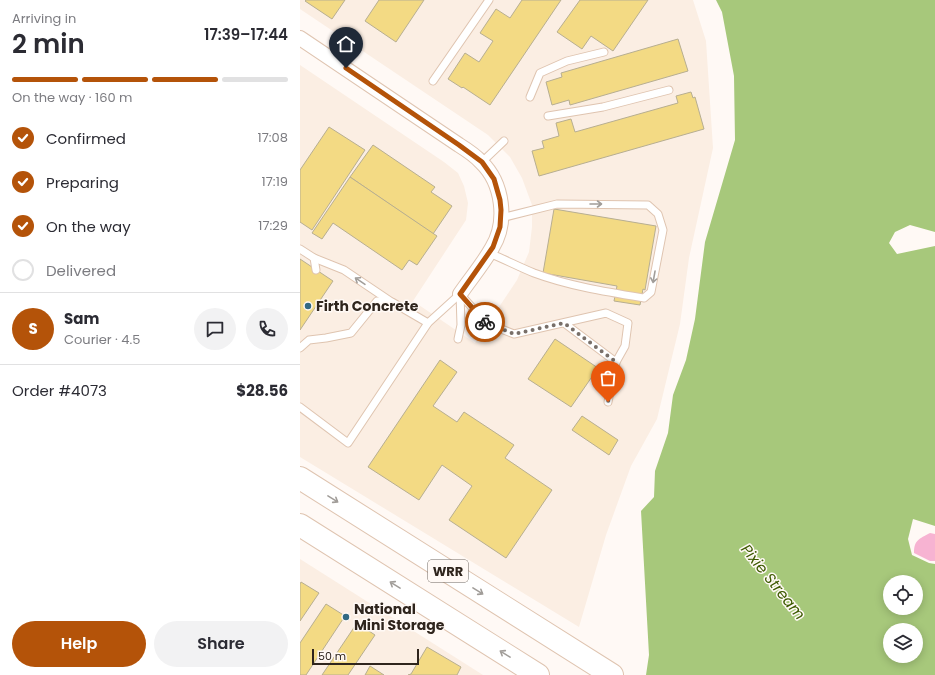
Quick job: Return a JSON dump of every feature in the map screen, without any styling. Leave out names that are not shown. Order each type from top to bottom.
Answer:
[{"type":"highway","name":"WRR","points":[[300,478],[604,670]]},
{"type":"highway","name":"WRR","points":[[300,525],[538,675]]},
{"type":"street","points":[[300,38],[459,145],[482,162],[494,179],[500,200],[501,218],[497,238],[493,247],[460,294]]},
{"type":"lane","points":[[433,81],[489,0]]},
{"type":"lane","points":[[530,96],[540,74],[567,61],[604,52]]},
{"type":"lane","points":[[548,116],[603,107],[669,90]]},
{"type":"lane","points":[[482,162],[504,141]]},
{"type":"lane","points":[[489,253],[532,272],[558,280],[644,298],[651,292],[663,230],[658,214],[648,204],[557,204],[501,218]]},
{"type":"lane","points":[[300,249],[314,258],[344,270],[392,302],[428,323]]},
{"type":"lane","points":[[314,258],[316,270]]},
{"type":"lane","points":[[460,294],[486,323],[514,334],[606,314],[628,323],[625,346],[616,362],[608,402]]},
{"type":"lane","points":[[300,407],[348,443],[428,323],[460,294]]},
{"type":"lane","points":[[458,339],[461,325],[460,294]]},
{"type":"lane","points":[[300,348],[310,340],[351,333],[377,301],[392,302]]},
{"type":"lane","points":[[564,323],[616,362]]},
{"type":"shaded area","points":[[300,0],[693,0],[706,41],[713,148],[689,258],[680,324],[657,419],[631,466],[606,535],[579,627],[300,457],[300,65],[458,173],[464,186],[468,203],[466,220],[413,301],[475,343],[517,280],[529,252],[532,227],[532,205],[522,178],[510,157],[488,135],[300,9]]},
{"type":"shaded area","points":[[930,533],[935,534],[935,561],[930,561],[914,553],[915,545],[918,540]]},
{"type":"shaded area","name":"National Mini Storage","points":[[300,559],[483,675],[300,675]]},
{"type":"water","name":"Pixie Stream","points":[[716,0],[935,0],[935,232],[910,225],[895,232],[889,243],[897,254],[935,246],[935,526],[913,519],[908,539],[912,555],[929,563],[935,564],[935,675],[646,675],[649,655],[641,511],[654,497],[655,471],[668,433],[673,395],[686,360],[695,319],[705,242],[735,140],[734,76],[722,12]]},
{"type":"building","points":[[345,0],[332,19],[305,1]]},
{"type":"building","points":[[379,0],[424,0],[396,42],[365,21]]},
{"type":"building","points":[[522,0],[561,0],[490,105],[448,79],[465,53],[479,62],[493,41],[480,33],[496,9],[510,18]]},
{"type":"building","points":[[580,0],[648,0],[613,51],[591,36],[582,49],[557,32]]},
{"type":"building","points":[[678,39],[688,71],[570,105],[569,100],[552,105],[546,82],[562,77],[561,73]]},
{"type":"building","points":[[691,92],[693,98],[695,97],[704,129],[539,176],[532,151],[544,148],[542,141],[559,136],[556,123],[571,119],[575,132],[678,103],[676,96]]},
{"type":"building","points":[[329,127],[365,150],[312,230],[300,222],[300,170]]},
{"type":"building","points":[[373,145],[435,187],[431,192],[452,206],[433,234],[350,177]]},
{"type":"building","points":[[350,177],[437,236],[417,265],[409,260],[402,270],[333,223],[322,239],[312,233]]},
{"type":"building","points":[[554,209],[656,226],[645,290],[643,289],[640,305],[614,301],[617,286],[543,273]]},
{"type":"building","name":"Firth Concrete","points":[[300,259],[333,281],[300,330]]},
{"type":"building","points":[[555,339],[598,368],[571,407],[528,379]]},
{"type":"building","points":[[440,360],[457,372],[433,406],[457,422],[464,412],[514,445],[505,458],[552,490],[506,558],[449,520],[472,486],[442,465],[419,500],[368,467]]},
{"type":"building","points":[[582,416],[618,440],[609,455],[572,430]]},
{"type":"building","points":[[301,582],[319,593],[300,621],[300,584]]},
{"type":"building","points":[[326,604],[345,616],[306,675],[300,675],[300,643]]},
{"type":"building","points":[[357,623],[375,635],[348,675],[322,675]]},
{"type":"building","points":[[427,647],[461,667],[457,675],[408,675],[411,674]]},
{"type":"building","points":[[370,666],[384,675],[365,675]]},
{"type":"way so far","points":[[485,322],[514,334],[564,323],[616,362],[608,402]]},
{"type":"place","name":"Firth Concrete","points":[[308,306]]},
{"type":"place","name":"National Mini Storage","points":[[346,617]]},
{"type":"route","points":[[346,68],[482,162],[494,179],[500,200],[500,227],[493,247],[460,294],[485,322]]}]
